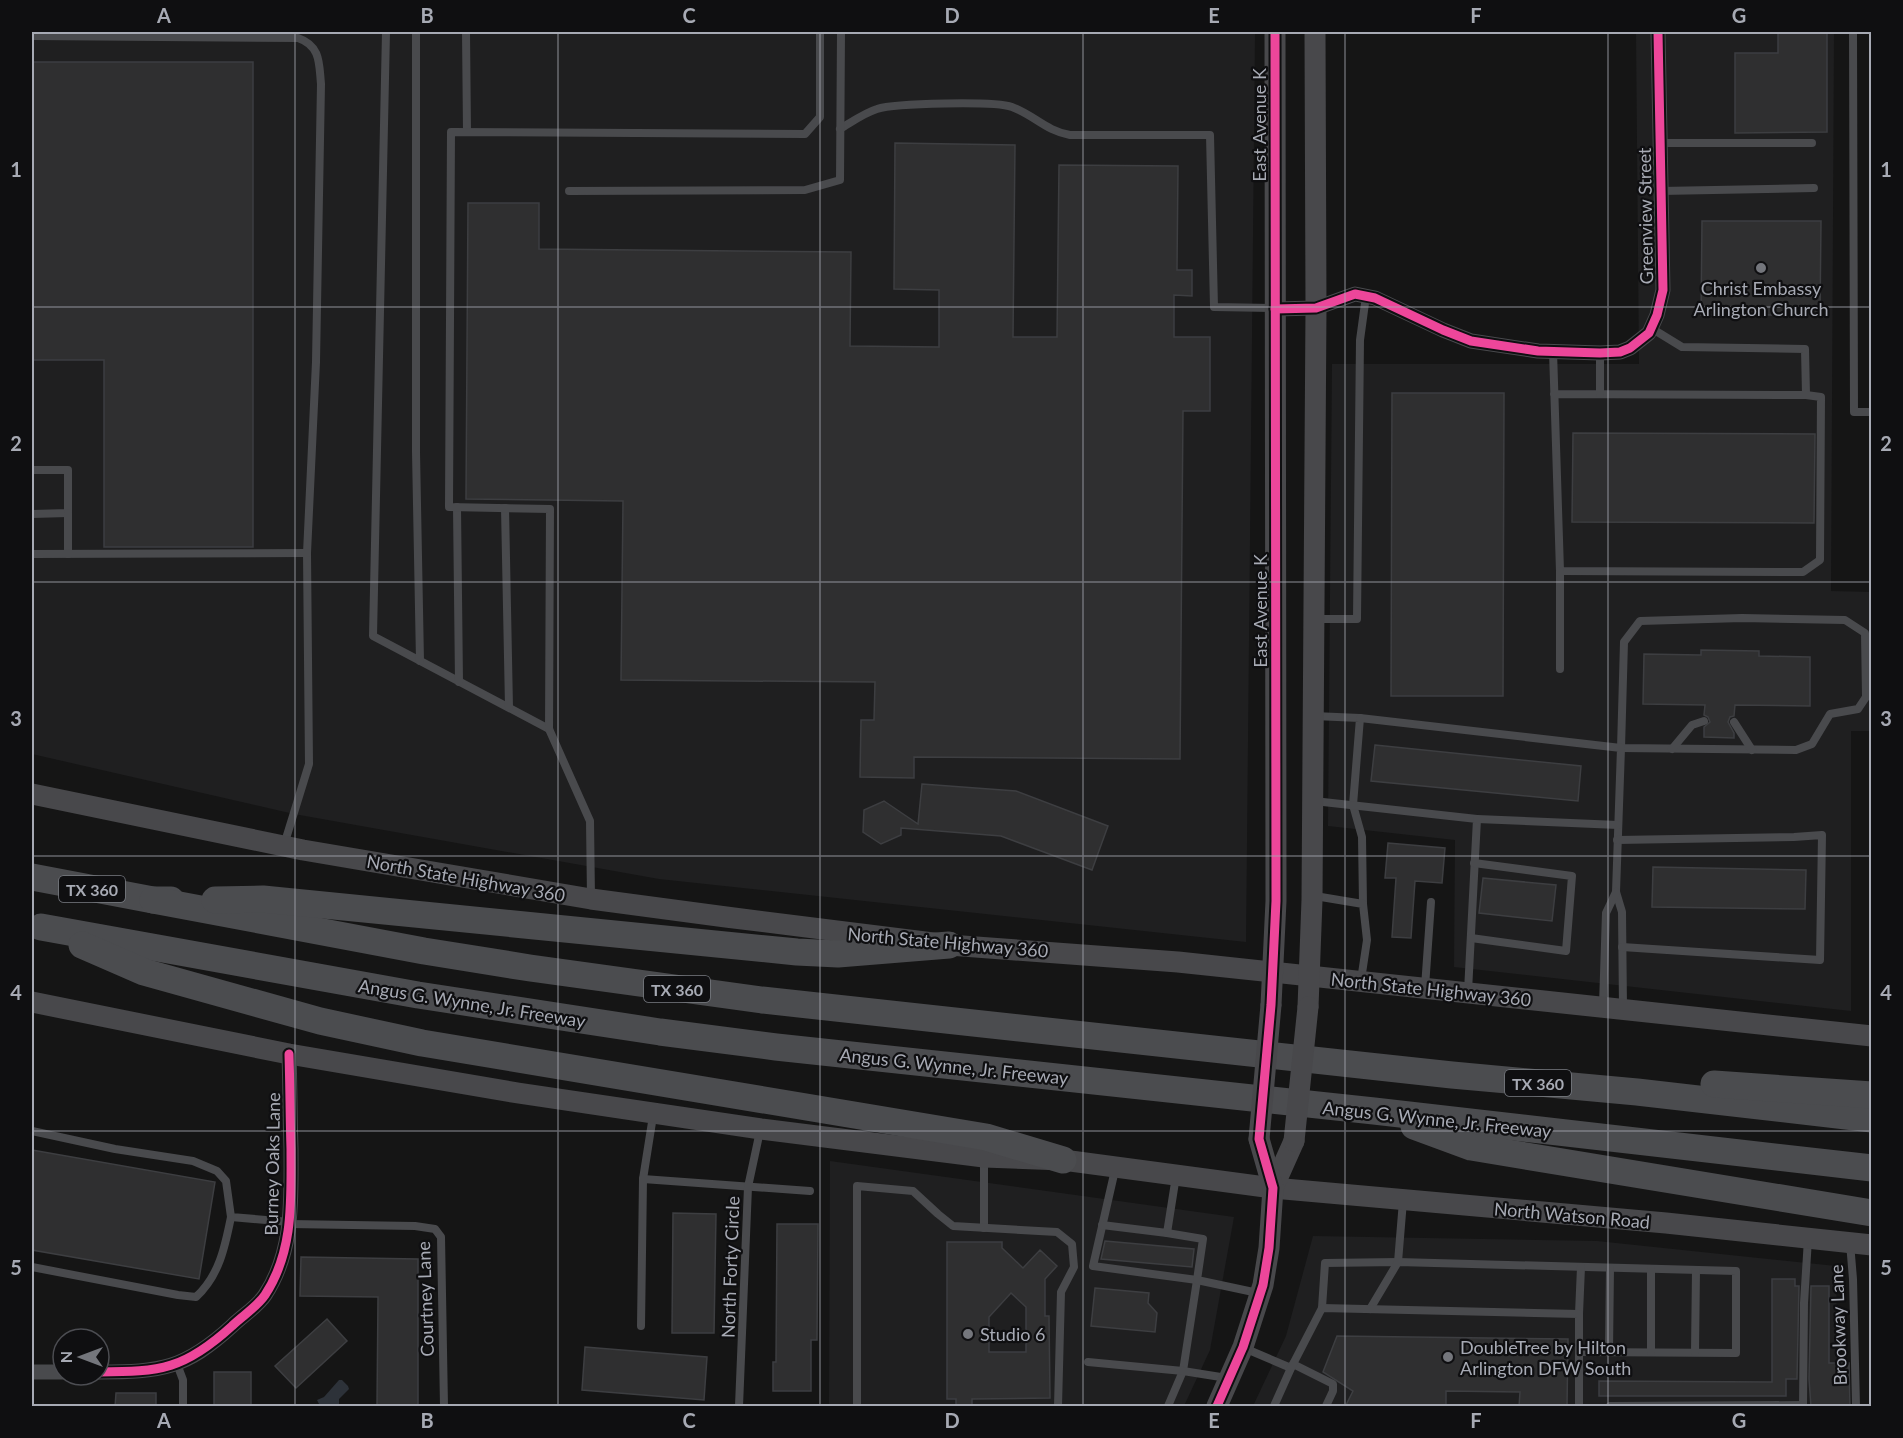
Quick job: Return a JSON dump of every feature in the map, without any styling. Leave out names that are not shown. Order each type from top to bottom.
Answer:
[{"type":"highway","name":"TX 360","points":[[32,877],[434,952],[553,972],[738,997],[1872,1119]]},
{"type":"highway","points":[[153,900],[263,899],[797,952],[838,954],[949,945]]},
{"type":"highway","points":[[36,926],[144,972],[321,1021],[422,1043],[986,1137],[1063,1160]]},
{"type":"highway","name":"Angus G. Wynne, Jr. Freeway","points":[[36,926],[396,991],[660,1032],[1872,1168]]},
{"type":"highway","points":[[1637,1092],[1663,1083],[1720,1084],[1872,1095]]},
{"type":"highway","points":[[1374,1112],[1471,1147],[1872,1213]]},
{"type":"main road","name":"East Avenue K","points":[[1273,1188],[1259,1139],[1271,1005],[1276,901],[1275,32]]},
{"type":"main road","points":[[1217,1407],[1243,1347],[1260,1293],[1269,1248],[1273,1188],[1294,1141],[1308,1007],[1312,896],[1316,308],[1315,32]]},
{"type":"main road","name":"North State Highway 360","points":[[32,794],[283,846],[591,899],[949,945],[1090,954],[1872,1036]]},
{"type":"main road","points":[[1276,800],[1312,800]]},
{"type":"main road","points":[[32,1002],[290,1054],[518,1093],[761,1130],[984,1157],[1063,1160],[1273,1188]]},
{"type":"main road","name":"North Watson Road","points":[[1273,1188],[1872,1245]]},
{"type":"street","name":"Greenview Street","points":[[1652,328],[1663,290],[1658,32]]},
{"type":"street","points":[[1275,309],[1316,308],[1355,294],[1375,298],[1471,341],[1554,351],[1620,352],[1630,348],[1652,328]]},
{"type":"street","name":"Burney Oaks Lane","points":[[111,1372],[132,1372],[177,1364],[214,1342],[264,1296],[276,1274],[286,1247],[290,1223],[290,1054]]},
{"type":"street","points":[[32,1372],[51,1372]]},
{"type":"lane","points":[[386,32],[373,636],[549,729]]},
{"type":"lane","points":[[416,32],[416,452],[420,661]]},
{"type":"lane","points":[[466,32],[467,132]]},
{"type":"lane","points":[[591,899],[590,821],[549,729],[550,508],[449,507],[451,132],[805,134],[820,117],[820,32]]},
{"type":"lane","points":[[569,191],[805,190],[840,180],[841,32]]},
{"type":"lane","points":[[1854,32],[1854,412],[1872,412]]},
{"type":"lane","points":[[32,36],[298,38],[308,41],[317,52],[321,84],[316,362],[307,553],[309,764],[283,846]]},
{"type":"lane","points":[[840,129],[867,114],[886,107],[978,104],[1011,107],[1057,133],[1070,135],[1210,135],[1214,307],[1275,309]]},
{"type":"lane","points":[[1660,143],[1812,143]]},
{"type":"lane","points":[[1661,191],[1814,188]]},
{"type":"lane","points":[[1313,619],[1357,619],[1360,340],[1366,296]]},
{"type":"lane","points":[[1652,328],[1682,347],[1805,349],[1806,394]]},
{"type":"lane","points":[[1554,351],[1560,572],[1560,669]]},
{"type":"lane","points":[[1600,353],[1600,394]]},
{"type":"lane","points":[[1554,394],[1806,394],[1821,397],[1820,560],[1803,572],[1560,572]]},
{"type":"lane","points":[[32,470],[68,470],[68,554]]},
{"type":"lane","points":[[457,507],[459,682]]},
{"type":"lane","points":[[505,508],[509,707]]},
{"type":"lane","points":[[32,514],[68,513]]},
{"type":"lane","points":[[32,554],[307,553]]},
{"type":"lane","points":[[1313,716],[1360,718],[1621,748],[1796,750],[1812,744],[1830,714],[1858,709],[1866,697],[1865,633],[1845,620],[1742,618],[1640,621],[1624,642],[1621,748],[1617,840],[1616,892],[1622,912],[1622,947],[1613,1008]]},
{"type":"lane","points":[[1360,718],[1353,805],[1362,837],[1367,940],[1361,981]]},
{"type":"lane","points":[[1672,749],[1692,725],[1704,721]]},
{"type":"lane","points":[[1734,722],[1752,750]]},
{"type":"lane","points":[[1312,800],[1477,819],[1618,825]]},
{"type":"lane","points":[[1467,993],[1477,819]]},
{"type":"lane","points":[[1617,840],[1822,835],[1820,960],[1622,947]]},
{"type":"lane","points":[[1471,938],[1566,951],[1572,876],[1474,863]]},
{"type":"lane","points":[[1613,1008],[1606,913],[1616,892]]},
{"type":"lane","points":[[1312,896],[1364,904]]},
{"type":"lane","points":[[1425,989],[1431,902]]},
{"type":"lane","points":[[641,1326],[643,1179],[653,1113]]},
{"type":"lane","name":"North Forty Circle","points":[[739,1407],[748,1187],[761,1130]]},
{"type":"lane","points":[[32,1131],[115,1149],[193,1161],[217,1171],[226,1181],[231,1217],[217,1270],[209,1286],[196,1297],[32,1267]]},
{"type":"lane","points":[[984,1157],[984,1228]]},
{"type":"lane","points":[[1116,1168],[1093,1266],[1197,1280],[1260,1293]]},
{"type":"lane","points":[[1167,1233],[1176,1176]]},
{"type":"lane","points":[[643,1179],[810,1191]]},
{"type":"lane","points":[[857,1407],[857,1186],[913,1191],[953,1226],[1057,1232],[1072,1244],[1074,1267],[1061,1292],[1058,1407]]},
{"type":"lane","points":[[1370,1309],[1398,1262],[1403,1200]]},
{"type":"lane","points":[[231,1217],[290,1223]]},
{"type":"lane","name":"Courtney Lane","points":[[290,1223],[415,1226],[435,1229],[441,1237],[444,1407]]},
{"type":"lane","points":[[1102,1226],[1203,1239],[1183,1371],[1168,1407]]},
{"type":"lane","points":[[1610,1407],[1803,1406],[1804,1303],[1808,1238]]},
{"type":"lane","name":"Brookway Lane","points":[[1850,1242],[1856,1407]]},
{"type":"lane","points":[[1274,1407],[1322,1308],[1325,1263],[1398,1262],[1736,1271],[1736,1353],[1579,1352]]},
{"type":"lane","points":[[1579,1407],[1581,1267]]},
{"type":"lane","points":[[1609,1352],[1610,1268]]},
{"type":"lane","points":[[1651,1353],[1652,1269]]},
{"type":"lane","points":[[1695,1353],[1696,1270]]},
{"type":"lane","points":[[1322,1308],[1579,1314]]},
{"type":"lane","points":[[1243,1347],[1333,1384],[1333,1391],[1326,1407]]},
{"type":"lane","points":[[1088,1362],[1183,1371],[1230,1379]]},
{"type":"lane","points":[[177,1364],[183,1380],[183,1407]]},
{"type":"shaded area","points":[[32,32],[1255,32],[1246,942],[659,879],[294,814],[32,754]]},
{"type":"shaded area","points":[[1636,32],[1834,32],[1831,591],[1872,592],[1871,731],[1851,731],[1851,1011],[1454,967],[1455,840],[1328,826],[1332,364],[1639,364]]},
{"type":"shaded area","points":[[830,1161],[1234,1217],[1210,1350],[1184,1406],[829,1406]]},
{"type":"shaded area","points":[[1313,1236],[1597,1241],[1836,1266],[1838,1406],[1253,1406],[1286,1336]]},
{"type":"shaded area","points":[[339,1380],[342,1380],[349,1389],[339,1399],[339,1404],[320,1406],[317,1400],[324,1397]]},
{"type":"building","points":[[1778,32],[1827,32],[1827,132],[1735,133],[1735,53],[1778,53]]},
{"type":"building","points":[[32,62],[253,62],[253,547],[104,547],[104,360],[32,360]]},
{"type":"building","points":[[895,143],[1015,145],[1013,337],[1057,337],[1059,165],[1178,166],[1177,270],[1192,270],[1192,296],[1174,295],[1174,337],[1210,337],[1210,411],[1183,411],[1180,759],[914,757],[914,778],[860,777],[861,720],[874,720],[875,682],[621,680],[623,501],[466,499],[468,203],[539,203],[539,249],[851,252],[850,346],[939,347],[939,290],[894,289]]},
{"type":"building","name":"Christ Embassy Arlington Church","points":[[1702,221],[1821,221],[1820,315],[1701,315]]},
{"type":"building","points":[[1392,393],[1504,393],[1503,696],[1391,696]]},
{"type":"building","points":[[1573,433],[1815,434],[1814,523],[1572,522]]},
{"type":"building","points":[[1701,650],[1759,651],[1759,656],[1810,657],[1810,706],[1735,705],[1734,716],[1730,717],[1728,722],[1734,738],[1704,737],[1704,727],[1710,722],[1704,715],[1705,705],[1643,704],[1644,654],[1701,655]]},
{"type":"building","points":[[1375,745],[1581,766],[1578,801],[1371,781]]},
{"type":"building","points":[[922,784],[1016,791],[1108,826],[1092,870],[1001,836],[901,828],[901,835],[881,844],[863,832],[864,810],[884,801],[918,824]]},
{"type":"building","points":[[1388,843],[1445,848],[1442,883],[1415,881],[1411,938],[1392,937],[1396,878],[1385,878]]},
{"type":"building","points":[[1653,867],[1806,870],[1805,909],[1652,907]]},
{"type":"building","points":[[1483,878],[1556,885],[1552,921],[1479,913]]},
{"type":"building","points":[[32,1150],[215,1182],[199,1279],[32,1250]]},
{"type":"building","points":[[673,1213],[716,1214],[714,1333],[672,1333]]},
{"type":"building","points":[[777,1224],[818,1224],[817,1340],[811,1340],[811,1391],[773,1391],[773,1362],[776,1362]]},
{"type":"building","points":[[1105,1241],[1194,1249],[1192,1267],[1101,1259]]},
{"type":"building","name":"Studio 6","points":[[947,1242],[1002,1242],[1002,1248],[1023,1268],[1040,1250],[1057,1266],[1045,1279],[1045,1316],[1049,1316],[1050,1398],[972,1399],[972,1407],[956,1407],[956,1399],[947,1399]],"holes":[[[1011,1293],[1026,1307],[1026,1352],[989,1352],[989,1317]]]},
{"type":"building","points":[[301,1257],[418,1259],[418,1407],[377,1407],[378,1297],[300,1296]]},
{"type":"building","points":[[1772,1279],[1795,1279],[1795,1286],[1799,1286],[1797,1379],[1786,1379],[1786,1396],[1599,1396],[1599,1381],[1772,1382]]},
{"type":"building","points":[[1811,1286],[1829,1286],[1829,1363],[1849,1363],[1850,1407],[1811,1407],[1809,1379]]},
{"type":"building","points":[[1095,1288],[1149,1293],[1148,1303],[1157,1313],[1155,1332],[1091,1326]]},
{"type":"building","points":[[327,1319],[347,1341],[296,1388],[275,1366]]},
{"type":"building","name":"DoubleTree by Hilton Arlington DFW South","points":[[1337,1336],[1568,1339],[1567,1407],[1519,1407],[1520,1392],[1446,1391],[1446,1407],[1345,1407],[1353,1391],[1323,1372]]},
{"type":"building","points":[[585,1347],[707,1357],[704,1400],[582,1390]]},
{"type":"building","points":[[214,1372],[251,1372],[251,1407],[214,1407]]},
{"type":"building","points":[[116,1393],[156,1393],[156,1407],[115,1407]]},
{"type":"cycle path","points":[[1217,1406],[1243,1347],[1263,1285],[1269,1248],[1273,1188],[1259,1139],[1271,1005],[1276,901],[1275,32]]},
{"type":"cycle path","points":[[1275,309],[1316,308],[1355,294],[1375,298],[1471,341],[1538,351],[1600,353],[1620,352],[1630,348],[1649,333],[1657,315],[1663,290],[1658,32]]},
{"type":"cycle path","points":[[111,1372],[156,1369],[186,1359],[215,1340],[265,1295],[281,1261],[289,1225],[291,1168],[289,1054]]},
{"type":"place","name":"Christ Embassy Arlington Church","points":[[1761,268]]},
{"type":"place","name":"Studio 6","points":[[968,1334]]},
{"type":"place","name":"DoubleTree by Hilton Arlington DFW South","points":[[1448,1357]]}]
